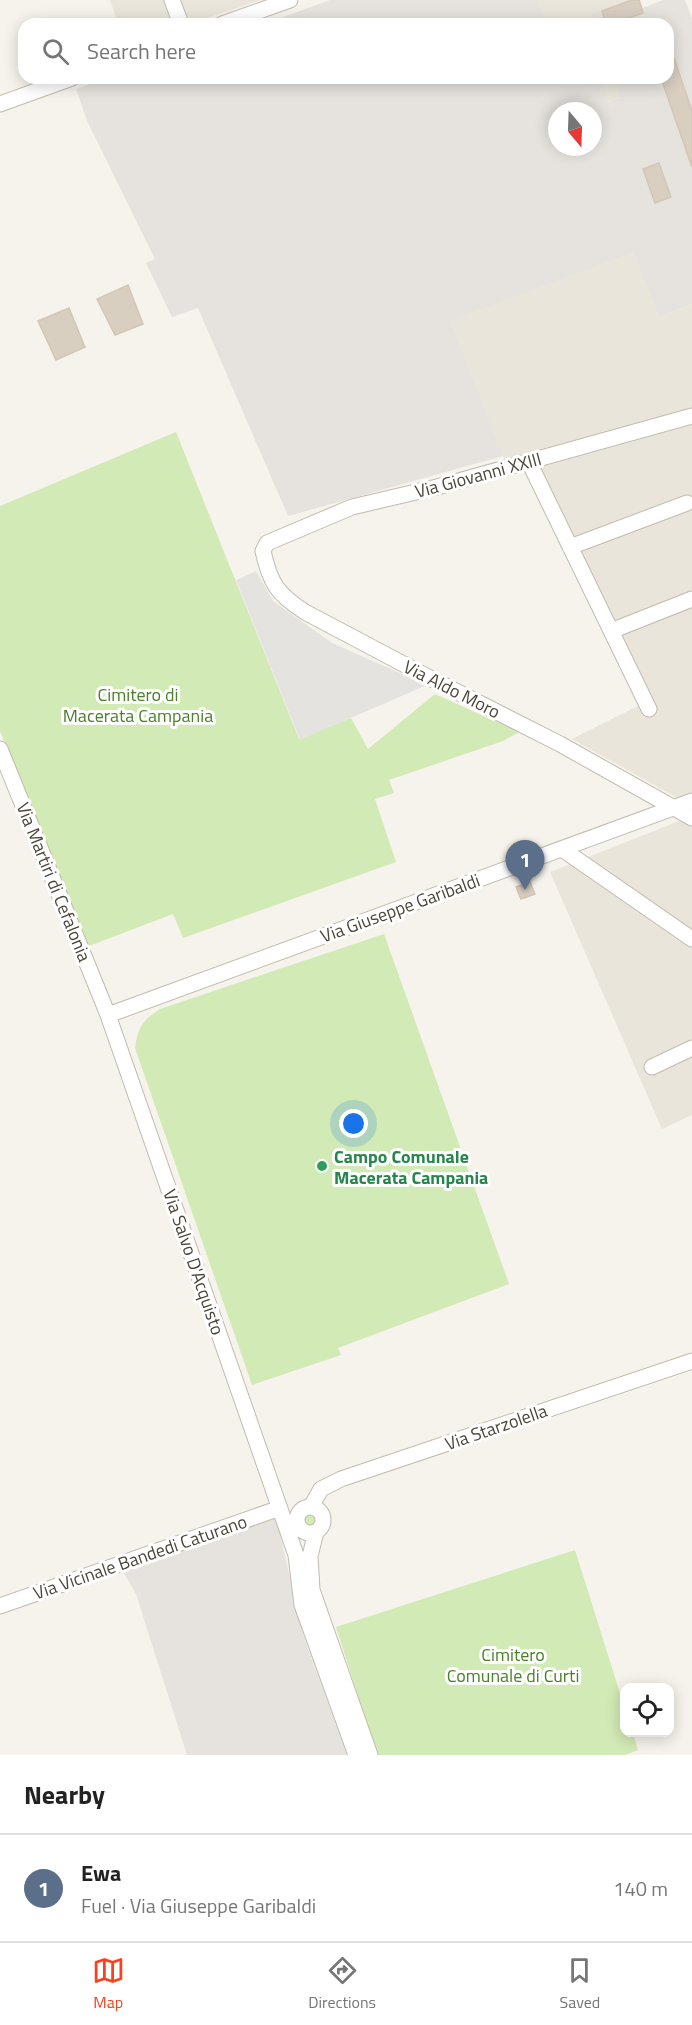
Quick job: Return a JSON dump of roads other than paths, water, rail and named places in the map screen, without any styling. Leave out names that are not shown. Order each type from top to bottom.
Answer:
[{"type":"street","points":[[172,0],[179,18]]},
{"type":"street","points":[[239,18],[290,0]]},
{"type":"street","points":[[0,104],[55,84]]},
{"type":"street","name":"Via Giovanni XXIII","points":[[267,543],[352,507],[437,487],[692,416]]},
{"type":"street","points":[[529,462],[649,709]]},
{"type":"street","points":[[570,547],[687,503]]},
{"type":"street","name":"Via Aldo Moro","points":[[267,543],[263,551],[267,568],[277,591],[290,602],[426,676],[560,744],[692,818]]},
{"type":"street","points":[[611,631],[692,599]]},
{"type":"street","name":"Via Martiri di Cefalonia","points":[[0,749],[108,1015]]},
{"type":"street","name":"Via Giuseppe Garibaldi","points":[[108,1015],[692,801]]},
{"type":"street","points":[[561,849],[692,939]]},
{"type":"street","name":"Via Salvo D'Acquisto","points":[[108,1015],[296,1555],[302,1605],[356,1755]]},
{"type":"street","points":[[652,1067],[692,1048]]},
{"type":"street","name":"Via Starzolella","points":[[307,1521],[321,1489],[341,1479],[692,1361]]},
{"type":"street","points":[[280,1508],[307,1521],[312,1590],[370,1755]]},
{"type":"street","name":"Via Vicinale Bandedi Caturano","points":[[0,1606],[280,1508]]},
{"type":"street","name":"Via Salvo D'Acquisto","points":[[296,1555],[307,1521]]},
{"type":"place","name":"Ewa","points":[[525,890]]},
{"type":"place","name":"Campo Comunale Macerata Campania","points":[[322,1166]]},
{"type":"park label","name":"Cimitero di Macerata Campania","points":[[138,704]]},
{"type":"park label","name":"Cimitero Comunale di Curti","points":[[513,1664]]}]
